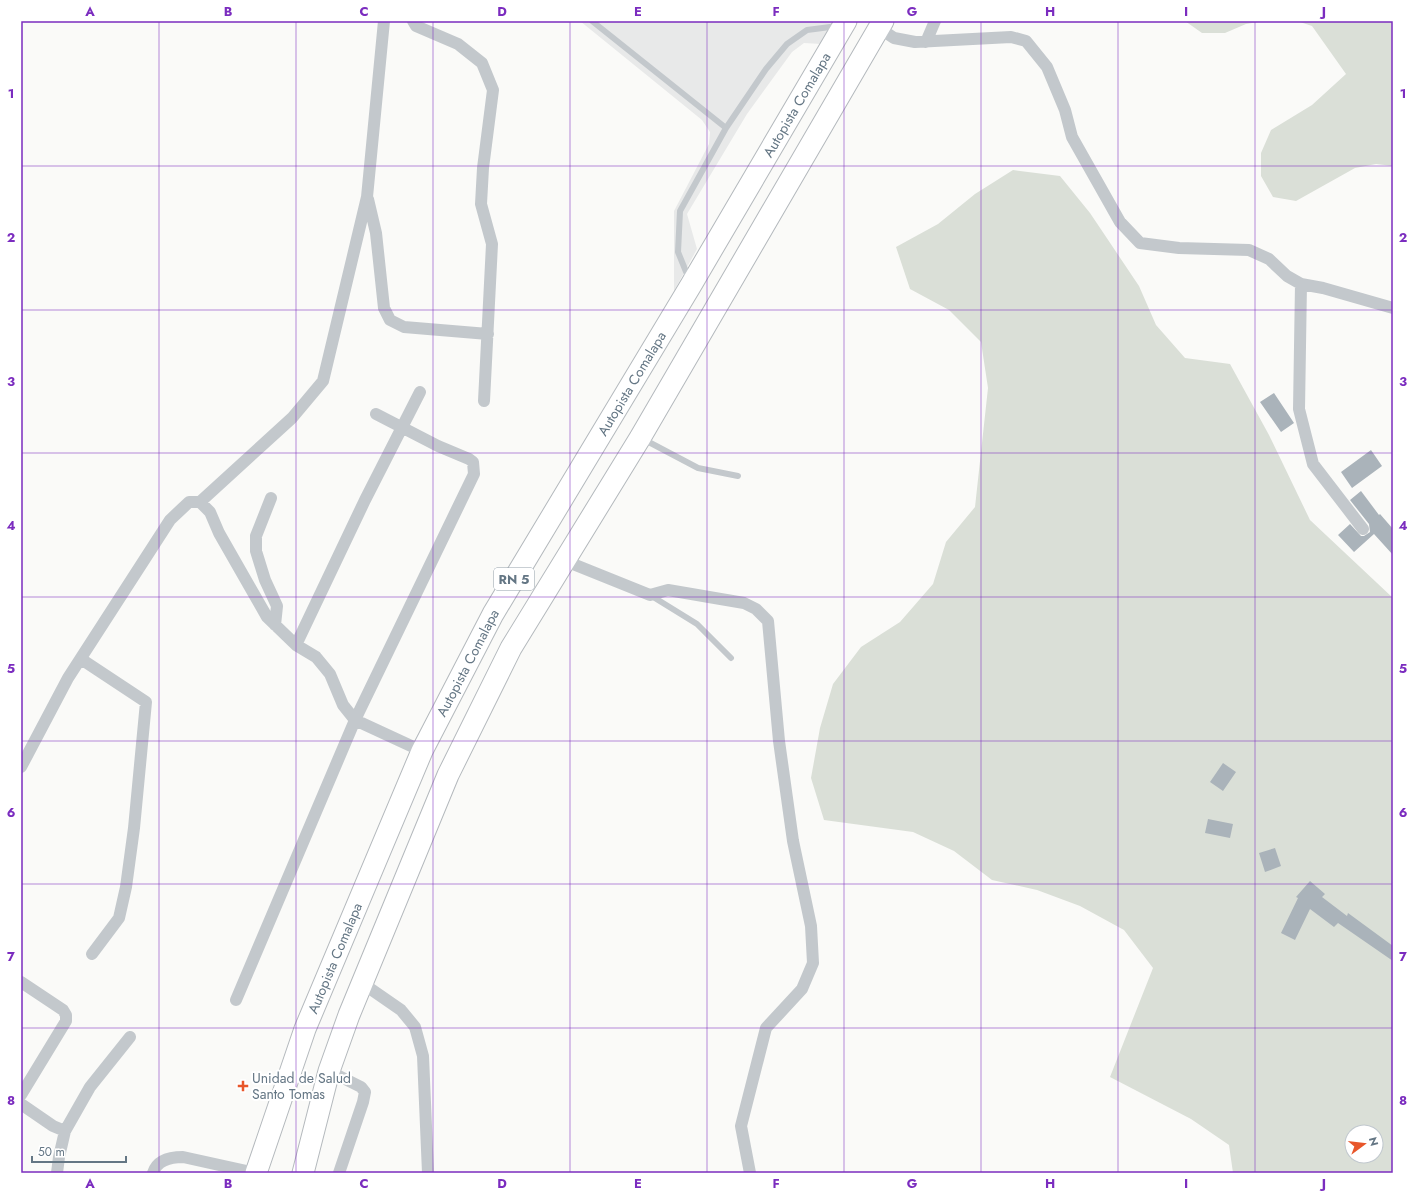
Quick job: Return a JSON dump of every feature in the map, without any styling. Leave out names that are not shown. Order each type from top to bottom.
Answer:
[{"type":"highway","name":"Autopista Comalapa","points":[[255,1173],[305,1029],[422,751],[493,614],[691,285],[845,23]]},
{"type":"highway","name":"RN 5","points":[[303,1173],[329,1071],[349,1015],[448,775],[511,648],[563,560],[640,438],[881,24]]},
{"type":"street","points":[[21,767],[68,678],[170,520],[189,502],[200,502],[292,418],[323,381],[367,197],[384,21]]},
{"type":"street","points":[[413,21],[416,26],[458,44],[482,63],[493,90],[483,168],[481,204],[492,244],[484,401]]},
{"type":"street","points":[[926,42],[935,21]]},
{"type":"street","points":[[881,24],[894,38],[915,42],[1011,37],[1026,41],[1047,67],[1065,110],[1072,137],[1120,222],[1140,243],[1179,248],[1249,250],[1269,259],[1287,276],[1301,284],[1323,288],[1393,308]]},
{"type":"street","points":[[367,197],[376,233],[384,308],[390,320],[404,327],[488,334]]},
{"type":"street","points":[[1301,284],[1299,409],[1313,464],[1363,529]]},
{"type":"street","points":[[296,646],[420,392]]},
{"type":"street","points":[[236,1000],[355,720],[474,474],[473,462],[469,459],[376,414]]},
{"type":"street","points":[[271,498],[256,536],[256,551],[265,580],[277,606],[275,625]]},
{"type":"street","points":[[200,502],[210,512],[219,532],[267,617],[296,646],[316,658],[330,674],[343,705],[355,720],[422,751]]},
{"type":"street","points":[[563,560],[650,595],[668,590],[744,603],[756,608],[768,621],[779,741],[793,841],[811,926],[813,963],[802,989],[766,1028],[741,1126],[750,1173]]},
{"type":"street","points":[[81,659],[146,702],[134,828],[126,887],[119,918],[92,954]]},
{"type":"street","points":[[21,982],[63,1010],[66,1015],[66,1021],[21,1095]]},
{"type":"street","points":[[362,983],[401,1010],[414,1027],[424,1056],[428,1173]]},
{"type":"street","points":[[57,1173],[65,1131],[90,1087],[130,1037]]},
{"type":"street","points":[[329,1071],[361,1087],[365,1092],[339,1173]]},
{"type":"street","points":[[21,1104],[53,1126],[65,1131]]},
{"type":"street","points":[[153,1173],[155,1168],[162,1162],[173,1157],[183,1157],[255,1173]]},
{"type":"lane","points":[[592,21],[726,128]]},
{"type":"lane","points":[[691,285],[678,252],[680,211],[726,128],[766,69],[787,44],[807,30],[845,23]]},
{"type":"lane","points":[[640,438],[698,468],[738,476]]},
{"type":"lane","points":[[650,595],[697,624],[732,658]]},
{"type":"shaded area","points":[[580,21],[836,21],[821,44],[804,43],[792,52],[747,114],[687,214],[697,249],[674,291],[674,211],[709,144],[710,132],[702,120]]},
{"type":"shaded area","points":[[1185,21],[1264,21],[1246,24],[1225,33],[1202,33]]},
{"type":"shaded area","points":[[1297,21],[1393,21],[1393,166],[1376,164],[1355,168],[1296,201],[1273,197],[1261,176],[1261,153],[1271,130],[1312,105],[1346,74],[1312,26]]},
{"type":"shaded area","points":[[1013,170],[1060,176],[1090,213],[1139,286],[1156,325],[1185,358],[1230,364],[1269,435],[1310,520],[1393,598],[1393,1173],[1233,1173],[1229,1145],[1191,1119],[1110,1077],[1153,968],[1124,930],[1080,906],[1037,890],[992,880],[954,851],[913,832],[824,820],[811,778],[820,728],[833,684],[861,647],[900,622],[933,584],[946,542],[975,507],[988,388],[981,342],[949,310],[910,289],[896,247],[938,224],[975,194]]},
{"type":"building","points":[[1274,393],[1294,423],[1281,432],[1260,402]]},
{"type":"building","points":[[1371,450],[1382,466],[1352,488],[1341,472]]},
{"type":"building","points":[[1361,491],[1379,515],[1380,514],[1393,529],[1393,555],[1374,534],[1354,552],[1338,535],[1350,524],[1361,536],[1364,536],[1370,532],[1369,524],[1350,500]]},
{"type":"building","points":[[1223,763],[1236,772],[1223,791],[1210,782]]},
{"type":"building","points":[[1208,819],[1233,824],[1230,838],[1205,833]]},
{"type":"building","points":[[1275,848],[1281,866],[1265,872],[1259,853]]},
{"type":"building","points":[[1310,881],[1325,894],[1322,897],[1347,916],[1348,913],[1393,946],[1393,961],[1338,923],[1334,927],[1310,909],[1295,940],[1281,933],[1298,898],[1296,897]]},
{"type":"place","name":"Unidad de Salud Santo Tomas","points":[[243,1086]]}]
